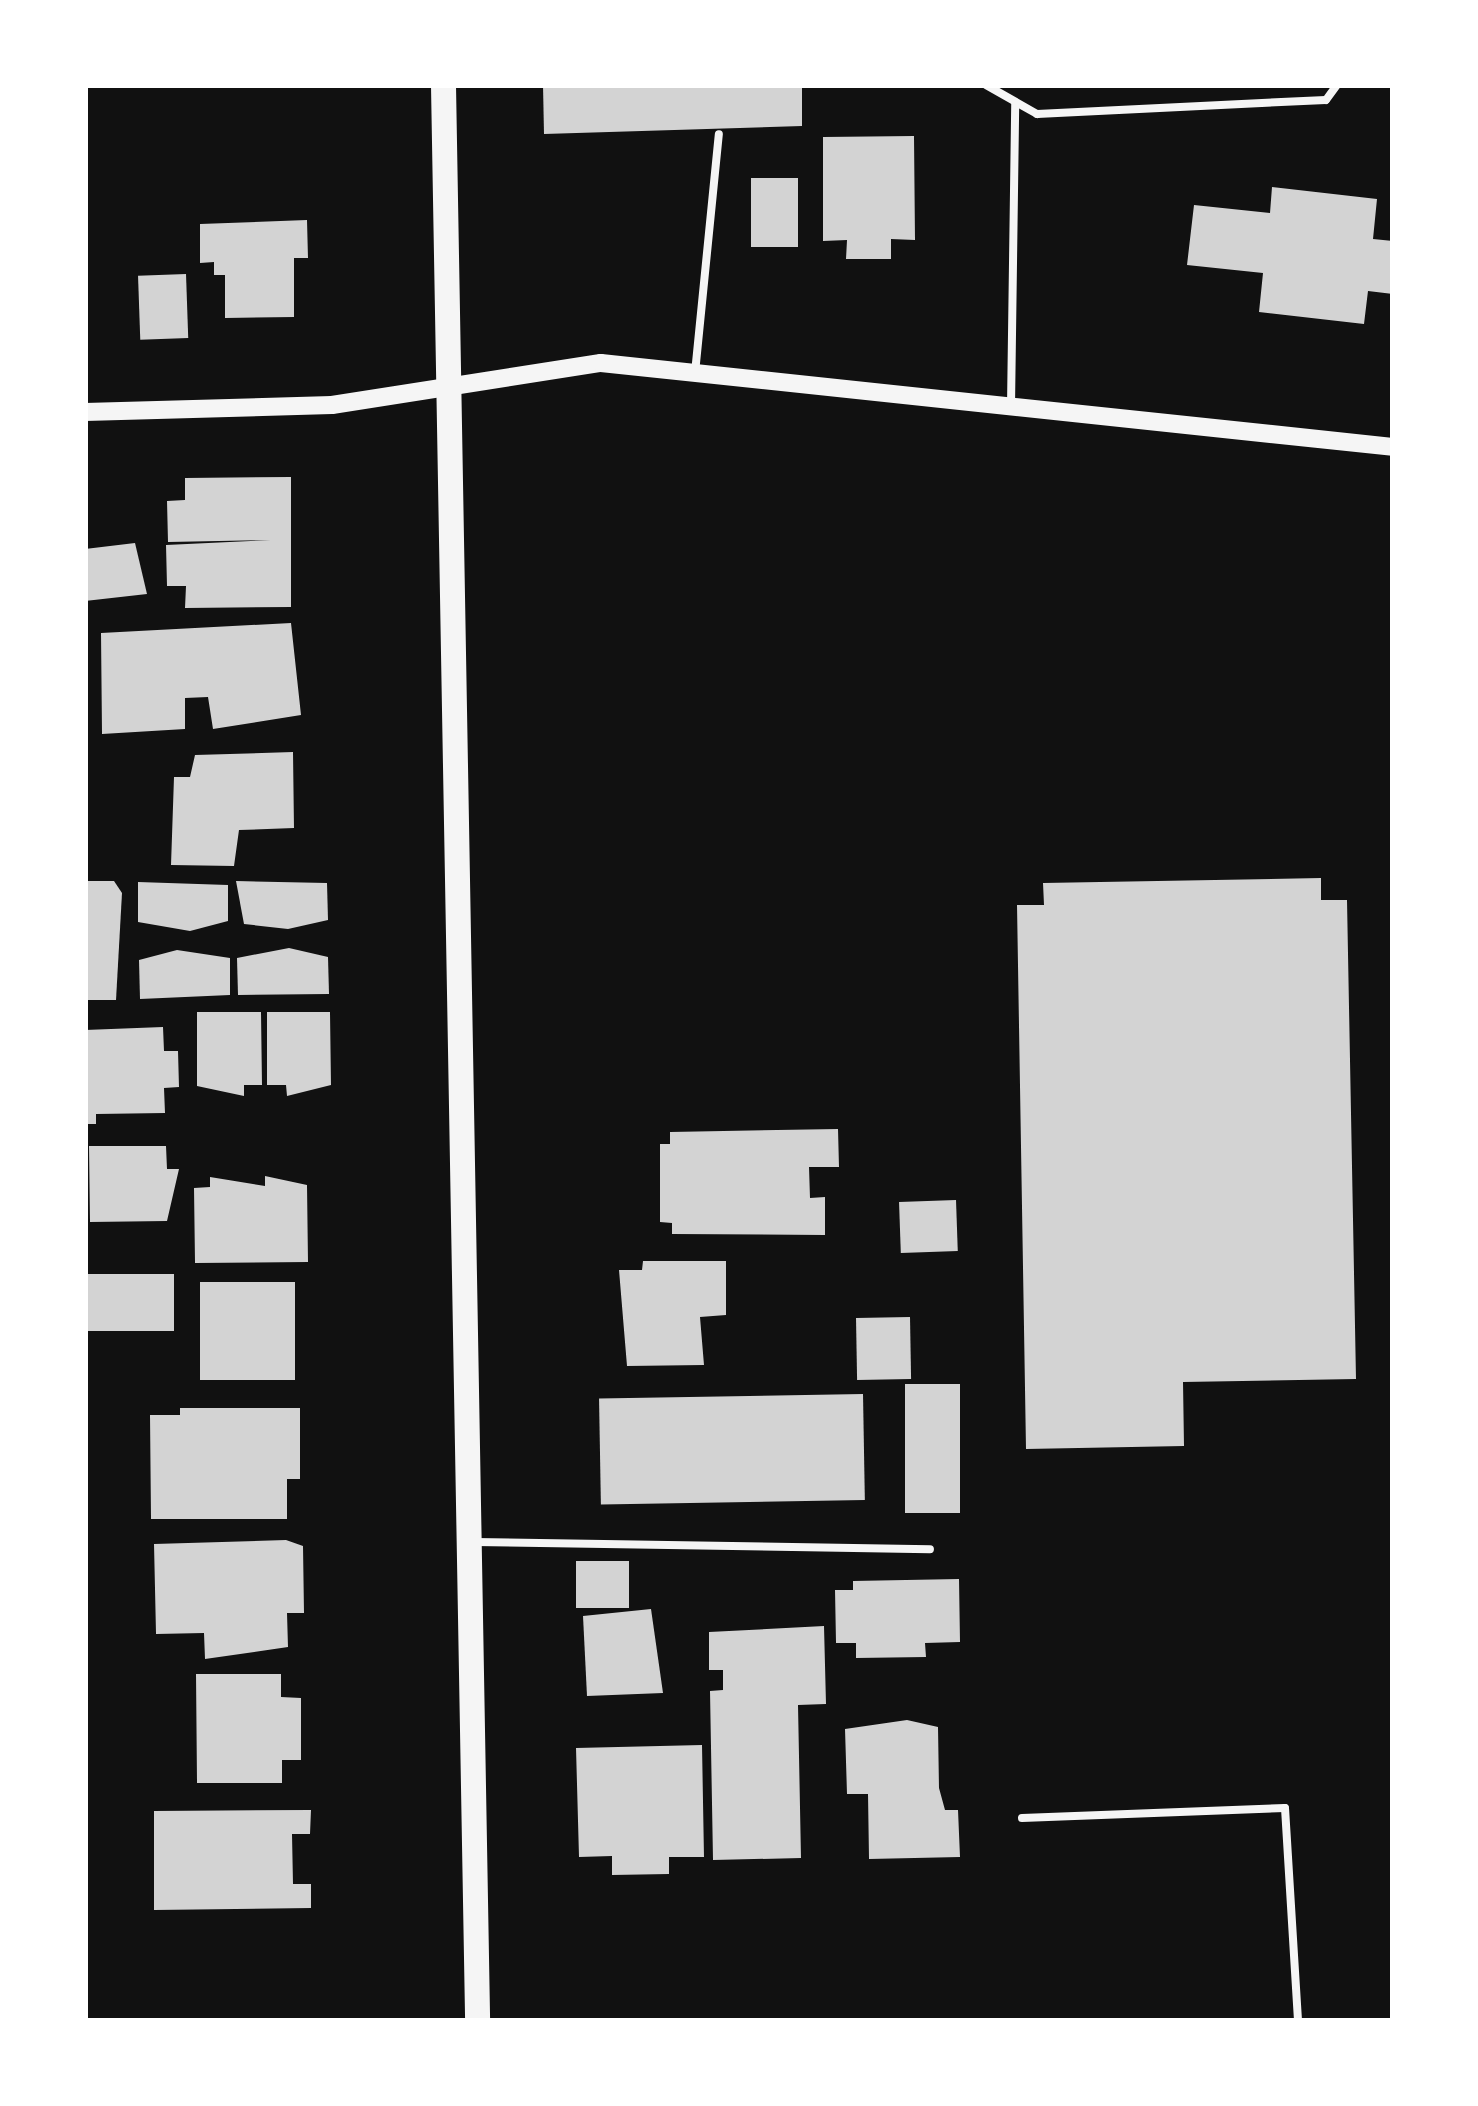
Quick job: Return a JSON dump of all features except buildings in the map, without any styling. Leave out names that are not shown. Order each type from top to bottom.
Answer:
[{"type":"main road","points":[[443,85],[477,2021]]},
{"type":"street","points":[[85,412],[332,405],[601,363],[1393,447]]},
{"type":"lane","points":[[986,85],[1037,114],[1326,100],[1337,85]]},
{"type":"lane","points":[[1011,406],[1015,102]]},
{"type":"lane","points":[[696,373],[719,134]]},
{"type":"lane","points":[[470,1542],[930,1550]]},
{"type":"lane","points":[[1022,1818],[1285,1808],[1298,2021]]}]
